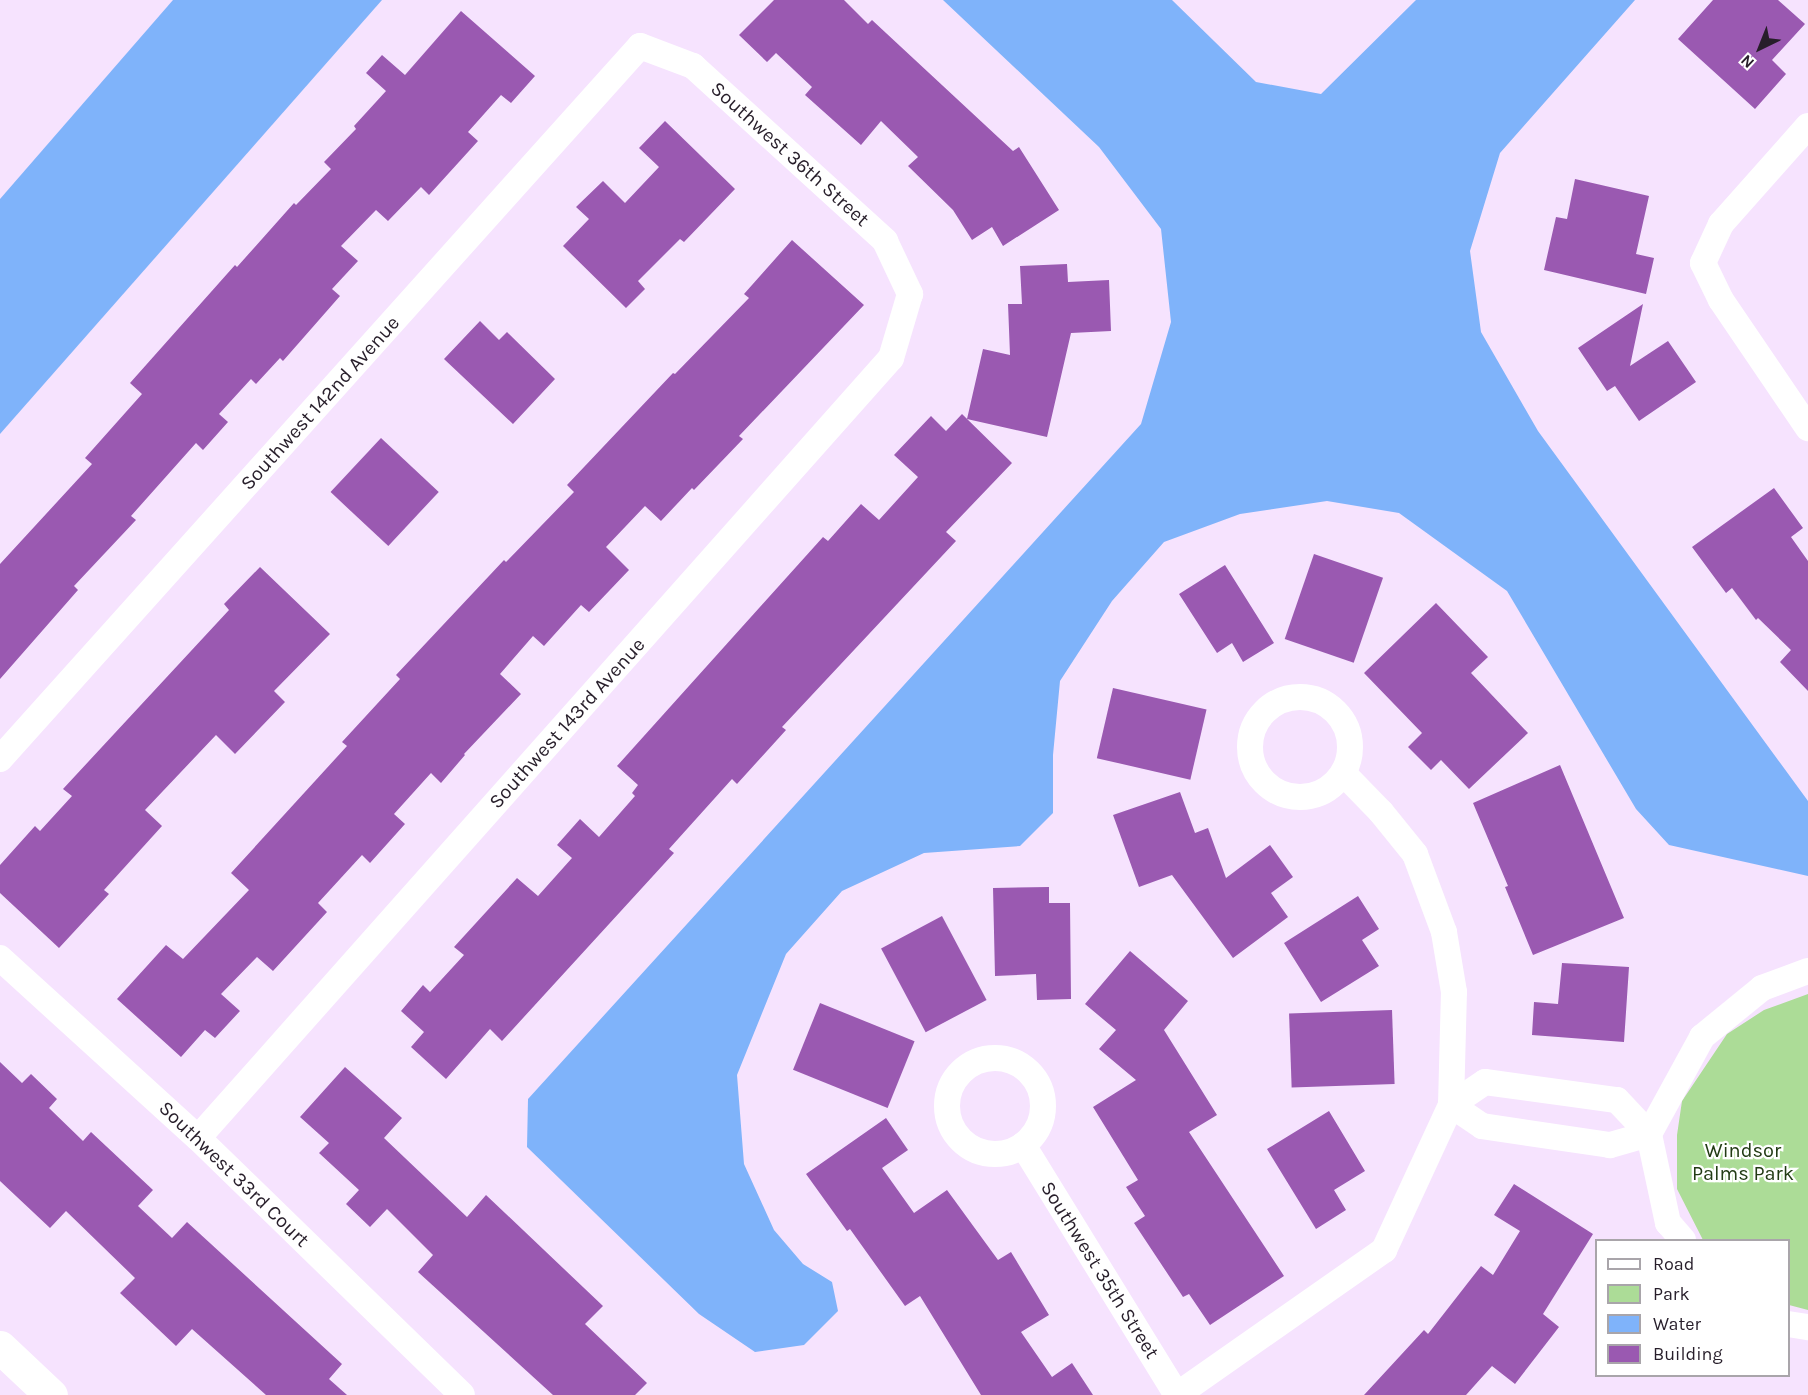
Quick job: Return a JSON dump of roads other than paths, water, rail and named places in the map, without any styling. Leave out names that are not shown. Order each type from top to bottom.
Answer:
[{"type":"main road","points":[[0,1347],[51,1395]]},
{"type":"street","name":"Southwest 36th Street","points":[[640,46],[693,66],[859,217],[885,241],[910,294]]},
{"type":"street","name":"Southwest 142nd Avenue","points":[[0,759],[640,46]]},
{"type":"street","points":[[1808,126],[1721,224],[1702,263],[1721,300],[1808,428]]},
{"type":"street","name":"Southwest 143rd Avenue","points":[[198,1138],[891,358],[910,294]]},
{"type":"street","points":[[1178,1395],[1384,1250],[1451,1104],[1454,992],[1444,932],[1415,854],[1381,812],[1344,774]]},
{"type":"street","name":"Southwest 33rd Court","points":[[0,958],[198,1138],[462,1395]]},
{"type":"street","points":[[1451,1104],[1482,1126],[1610,1145],[1649,1134],[1702,1037],[1762,987],[1808,971]]},
{"type":"street","points":[[1451,1104],[1485,1082],[1617,1100],[1649,1134],[1668,1223],[1682,1239]]},
{"type":"street","name":"Southwest 35th Street","points":[[1023,1145],[1178,1395]]},
{"type":"street","points":[[1790,1324],[1808,1327]]},
{"type":"water","points":[[173,0],[382,0],[0,434],[0,199]]},
{"type":"water","points":[[943,0],[1172,0],[1256,82],[1321,94],[1416,0],[1635,0],[1500,153],[1470,251],[1481,332],[1538,431],[1808,801],[1808,876],[1669,845],[1636,809],[1507,591],[1399,513],[1327,501],[1240,514],[1164,542],[1112,601],[1060,681],[1053,755],[1053,813],[1020,846],[924,853],[842,891],[786,954],[737,1075],[744,1164],[774,1230],[803,1264],[832,1282],[838,1311],[804,1345],[755,1352],[699,1314],[527,1147],[528,1099],[1141,424],[1171,322],[1161,229],[1099,147]]},
{"type":"park label","name":"Windsor Palms Park","points":[[1743,1162]]}]
